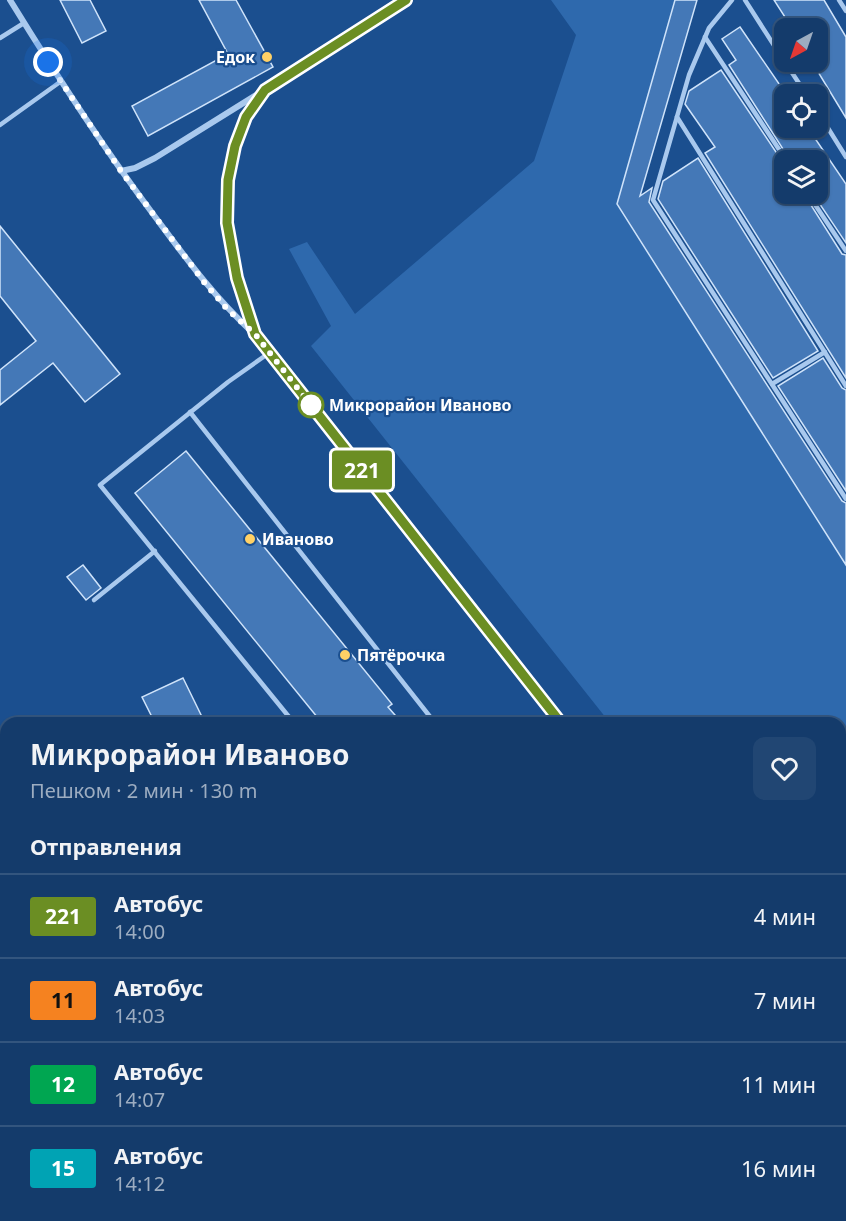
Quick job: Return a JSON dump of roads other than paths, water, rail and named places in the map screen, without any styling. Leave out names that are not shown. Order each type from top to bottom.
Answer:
[{"type":"street","points":[[10,0],[60,82],[121,171],[204,282],[227,309],[255,334],[556,717]]},
{"type":"street","points":[[121,171],[135,168],[155,158],[406,0]]},
{"type":"street","points":[[255,334],[237,278],[227,223],[228,180],[238,136],[246,117],[265,90]]},
{"type":"lane","points":[[732,0],[709,28],[689,75],[653,200],[846,499]]},
{"type":"lane","points":[[745,0],[774,44]]},
{"type":"lane","points":[[839,0],[846,11]]},
{"type":"lane","points":[[0,38],[24,23]]},
{"type":"lane","points":[[705,37],[779,150]]},
{"type":"lane","points":[[0,125],[60,82]]},
{"type":"lane","points":[[677,117],[846,386]]},
{"type":"lane","points":[[828,128],[846,156]]},
{"type":"lane","points":[[815,204],[846,251]]},
{"type":"lane","points":[[772,384],[825,352]]},
{"type":"lane","points":[[269,353],[190,412],[100,485],[289,717]]},
{"type":"lane","points":[[190,412],[430,717]]},
{"type":"lane","points":[[94,600],[154,551]]},
{"type":"place","name":"Едок","points":[[267,57]]},
{"type":"place","name":"Микрорайон Иваново","points":[[311,405]]},
{"type":"place","name":"Иваново","points":[[250,539]]},
{"type":"place","name":"Пятёрочка","points":[[345,655]]}]
